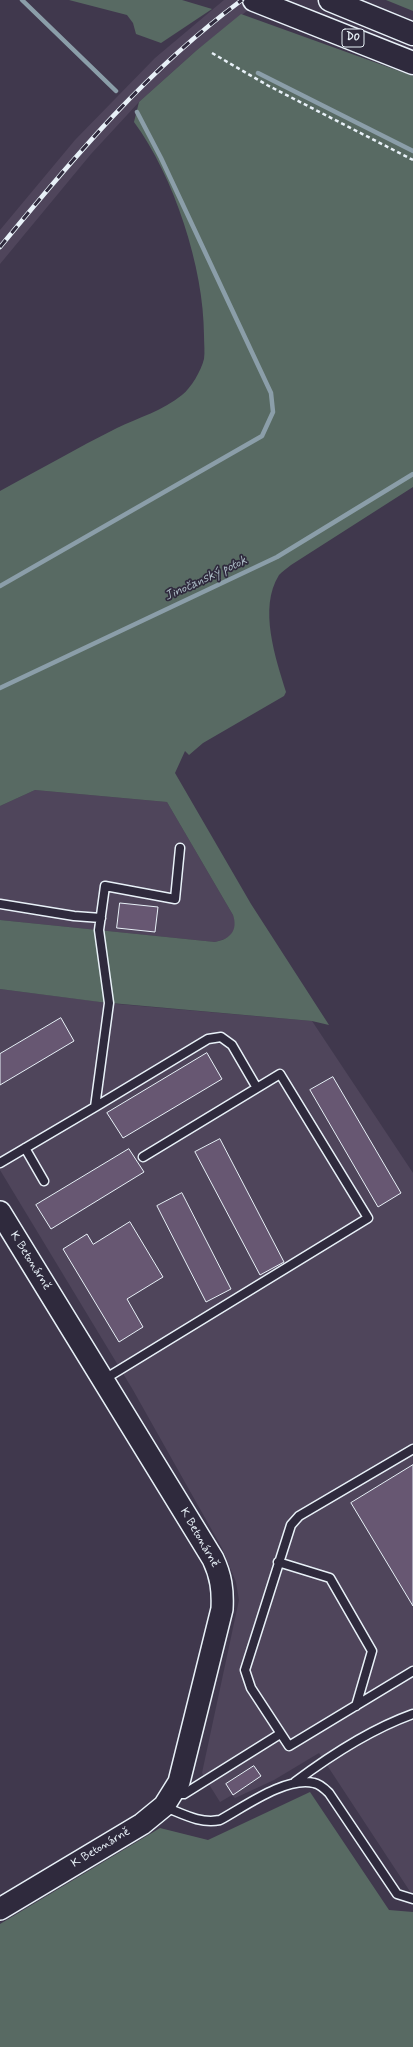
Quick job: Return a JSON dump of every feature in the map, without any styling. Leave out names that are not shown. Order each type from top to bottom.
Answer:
[{"type":"highway","name":"D0","points":[[254,0],[413,63]]},
{"type":"highway","name":"D0","points":[[330,0],[413,34]]},
{"type":"street","name":"K Betonárně","points":[[0,1212],[213,1558],[220,1575],[223,1590],[222,1608],[183,1767],[179,1782],[168,1800],[142,1824],[0,1909]]},
{"type":"lane","points":[[95,1107],[109,1002],[99,930],[105,886],[175,899],[180,848]]},
{"type":"lane","points":[[0,904],[74,916],[100,918]]},
{"type":"lane","points":[[0,1163],[208,1040],[221,1037],[232,1045],[257,1088]]},
{"type":"lane","points":[[103,1380],[368,1218],[280,1074],[144,1157]]},
{"type":"lane","points":[[25,1148],[44,1181]]},
{"type":"lane","points":[[413,1450],[299,1516],[287,1532],[245,1670],[251,1688],[289,1746],[413,1671]]},
{"type":"lane","points":[[278,1562],[330,1578],[372,1651],[356,1706]]},
{"type":"lane","points":[[294,1782],[324,1760],[394,1721],[413,1714]]},
{"type":"lane","points":[[168,1800],[184,1794],[280,1734]]},
{"type":"lane","points":[[168,1800],[203,1822],[211,1822],[220,1820],[286,1784],[294,1782],[315,1783],[329,1793],[397,1894],[413,1899]]},
{"type":"path","points":[[212,53],[267,85],[413,160]]},
{"type":"shaded area","points":[[224,0],[261,0],[197,50],[139,102],[91,154],[0,264],[0,230],[75,140],[155,58]]},
{"type":"shaded area","points":[[35,790],[167,802],[233,915],[236,923],[234,931],[228,938],[215,942],[0,920],[0,806]]},
{"type":"shaded area","points":[[0,989],[117,1004],[312,1021],[413,1173],[413,1896],[319,1753],[274,1780],[235,1798],[232,1795],[220,1802],[202,1773],[239,1600],[236,1582],[222,1548],[133,1390],[0,1170]]},
{"type":"green space","points":[[69,0],[182,0],[212,9],[161,43],[136,34],[133,23],[127,15]]},
{"type":"green space","points":[[386,0],[413,0],[413,11]]},
{"type":"green space","points":[[241,14],[413,76],[413,487],[291,565],[279,575],[273,588],[269,618],[274,649],[286,692],[284,696],[203,743],[189,755],[185,751],[175,773],[251,904],[329,1025],[312,1021],[100,1002],[0,989],[0,920],[215,942],[221,941],[229,936],[235,925],[233,915],[167,802],[35,790],[0,806],[0,491],[117,428],[167,405],[185,392],[198,374],[204,359],[203,309],[199,281],[192,252],[174,195],[162,169],[134,122],[139,102],[197,50]]},
{"type":"green space","points":[[310,1792],[389,1910],[413,1912],[413,2047],[0,2047],[0,1924],[160,1828],[208,1840]]},
{"type":"building","points":[[120,903],[158,907],[155,932],[117,928]]},
{"type":"building","points":[[61,1018],[74,1041],[0,1085],[0,1054]]},
{"type":"building","points":[[207,1053],[222,1079],[123,1138],[107,1113]]},
{"type":"building","points":[[333,1077],[401,1193],[378,1207],[310,1090]]},
{"type":"building","points":[[220,1139],[284,1262],[260,1275],[195,1152]]},
{"type":"building","points":[[129,1149],[144,1172],[51,1229],[36,1205]]},
{"type":"building","points":[[182,1193],[231,1289],[206,1302],[157,1206]]},
{"type":"building","points":[[130,1222],[163,1277],[127,1299],[143,1327],[119,1342],[63,1249],[87,1234],[93,1244]]},
{"type":"building","points":[[413,1465],[413,1606],[351,1503]]},
{"type":"building","points":[[254,1766],[261,1776],[233,1795],[226,1784]]},
{"type":"waterway","points":[[22,0],[116,91]]},
{"type":"waterway","points":[[258,73],[413,151]]},
{"type":"waterway","points":[[0,586],[262,436],[273,412],[271,393],[161,158],[137,112]]},
{"type":"waterway","name":"Jinočanský potok","points":[[0,688],[277,557],[413,474]]},
{"type":"railway","points":[[0,247],[84,147],[144,85],[175,55],[242,0]]}]
